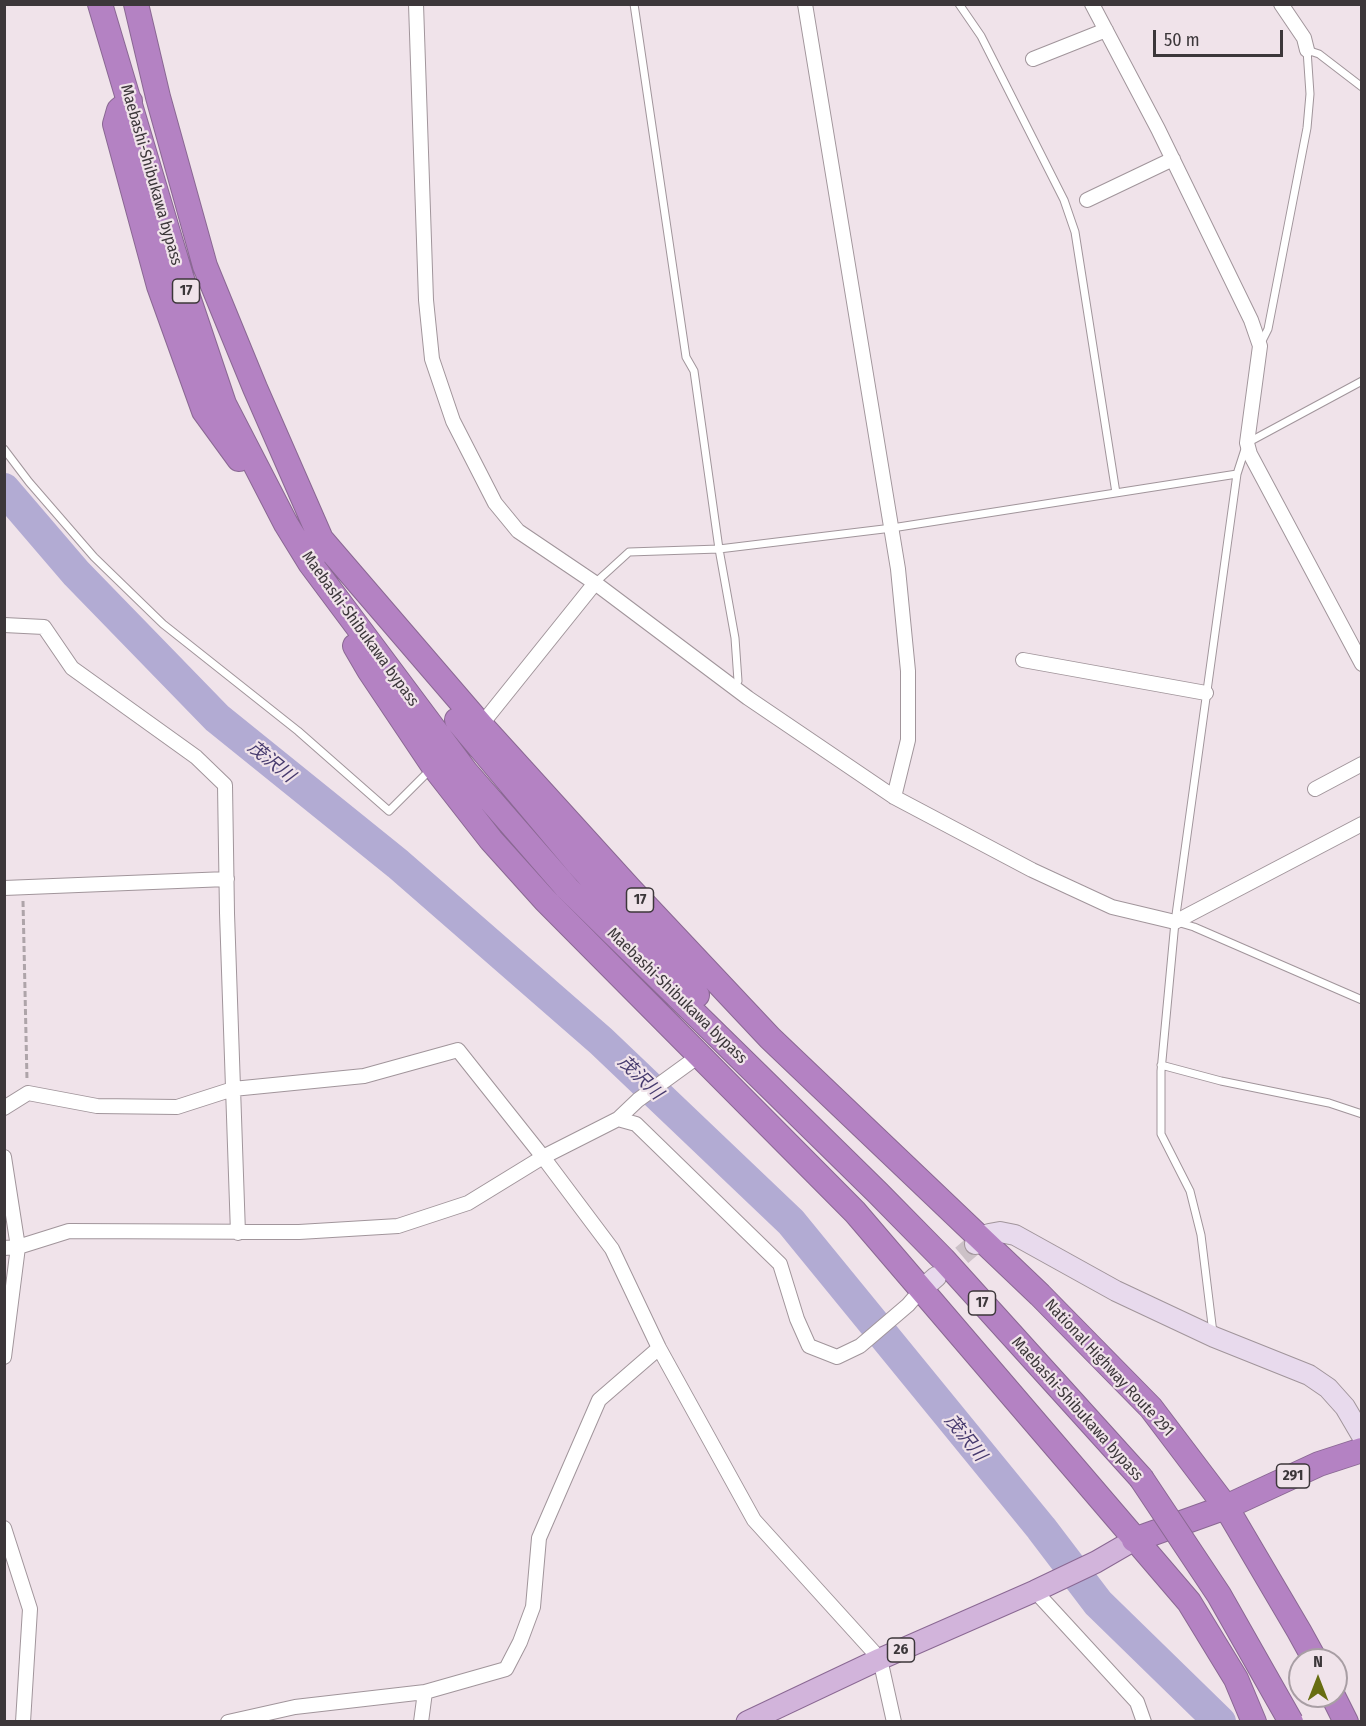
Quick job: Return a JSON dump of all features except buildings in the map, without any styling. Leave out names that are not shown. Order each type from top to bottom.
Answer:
[{"type":"highway","name":"Maebashi-Shibukawa bypass","points":[[100,4],[181,276],[224,404],[286,524],[310,563],[466,772],[567,888],[943,1260],[1141,1478],[1219,1595],[1291,1722]]},
{"type":"highway","name":"Maebashi-Shibukawa bypass","points":[[136,4],[158,97],[205,266],[321,539],[413,664],[486,756],[579,865],[686,983],[816,1133]]},
{"type":"highway","name":"17","points":[[321,539],[481,724],[628,888],[770,1038],[978,1241]]},
{"type":"highway","name":"17","points":[[310,563],[369,670],[434,766],[490,840],[545,900],[855,1212],[1189,1602],[1236,1679],[1254,1722]]},
{"type":"highway","name":"National Highway Route 291","points":[[978,1241],[1040,1295],[1151,1408],[1226,1507]]},
{"type":"highway","name":"291","points":[[1134,1540],[1226,1507],[1319,1464],[1362,1450]]},
{"type":"highway","name":"17","points":[[1226,1507],[1308,1648]]},
{"type":"highway","points":[[1339,1708],[1346,1722]]},
{"type":"main road","name":"26","points":[[747,1722],[880,1659],[1057,1581],[1134,1540]]},
{"type":"street","points":[[416,4],[426,300],[432,359],[453,421],[495,503],[518,531],[595,583],[734,688],[894,797],[1032,870],[1112,907],[1175,922],[1362,824]]},
{"type":"street","points":[[805,4],[898,569],[908,671],[908,740],[894,797]]},
{"type":"street","points":[[1092,4],[1173,159],[1251,320],[1260,346],[1247,443],[1250,454],[1362,664]]},
{"type":"street","points":[[1281,4],[1304,38],[1307,51]]},
{"type":"street","points":[[1034,59],[1106,30]]},
{"type":"street","points":[[1087,200],[1173,159]]},
{"type":"street","points":[[481,724],[595,583]]},
{"type":"street","points":[[4,625],[44,627],[72,668],[196,757],[225,785],[238,1233]]},
{"type":"street","points":[[1023,660],[1206,693]]},
{"type":"street","points":[[1315,789],[1362,764]]},
{"type":"street","points":[[4,888],[227,879]]},
{"type":"street","points":[[4,1108],[28,1093],[97,1106],[177,1107],[233,1089],[364,1076],[458,1050],[612,1249],[659,1348],[754,1520],[880,1659],[894,1722]]},
{"type":"street","points":[[11,1248],[69,1231],[238,1233],[398,1226],[468,1203],[543,1157],[618,1119],[638,1100],[700,1055]]},
{"type":"street","points":[[618,1119],[636,1124],[780,1264],[797,1318],[809,1346],[837,1356],[860,1346],[922,1290]]},
{"type":"street","points":[[4,1157],[11,1248],[4,1357]]},
{"type":"street","points":[[978,1241],[989,1234],[1000,1232],[1015,1235],[1116,1291],[1214,1337],[1309,1375],[1328,1388],[1345,1407],[1362,1436]]},
{"type":"street","points":[[228,1722],[295,1707],[425,1692],[506,1669],[520,1642],[533,1607],[539,1538],[599,1400],[659,1348]]},
{"type":"street","points":[[4,1528],[30,1609],[23,1722]]},
{"type":"street","points":[[1035,1591],[1137,1702],[1144,1722]]},
{"type":"street","points":[[421,1722],[425,1692]]},
{"type":"lane","points":[[634,4],[686,357],[694,371],[719,549],[735,639],[738,681],[734,688]]},
{"type":"lane","points":[[959,4],[986,46],[1064,200],[1075,232],[1116,493]]},
{"type":"lane","points":[[1260,346],[1268,329],[1307,128],[1310,94],[1307,51],[1319,54],[1362,87]]},
{"type":"lane","points":[[1214,1337],[1201,1235],[1190,1191],[1161,1134],[1161,1065],[1175,922],[1237,474],[1247,443],[1362,381]]},
{"type":"lane","points":[[4,449],[29,482],[94,556],[163,624],[298,731],[389,811],[434,766]]},
{"type":"lane","points":[[595,583],[629,552],[719,549],[892,528],[1237,474]]},
{"type":"lane","points":[[1175,922],[1194,927],[1362,1000]]},
{"type":"lane","points":[[1161,1065],[1221,1081],[1329,1103],[1362,1114]]},
{"type":"path","points":[[22,887],[28,1093]]},
{"type":"waterway","name":"茂沢川","points":[[4,489],[76,573],[217,718],[398,864],[601,1041],[791,1222],[1041,1528],[1098,1603],[1220,1722]]},
{"type":"tunnel","points":[[939,1275],[975,1244]]}]
